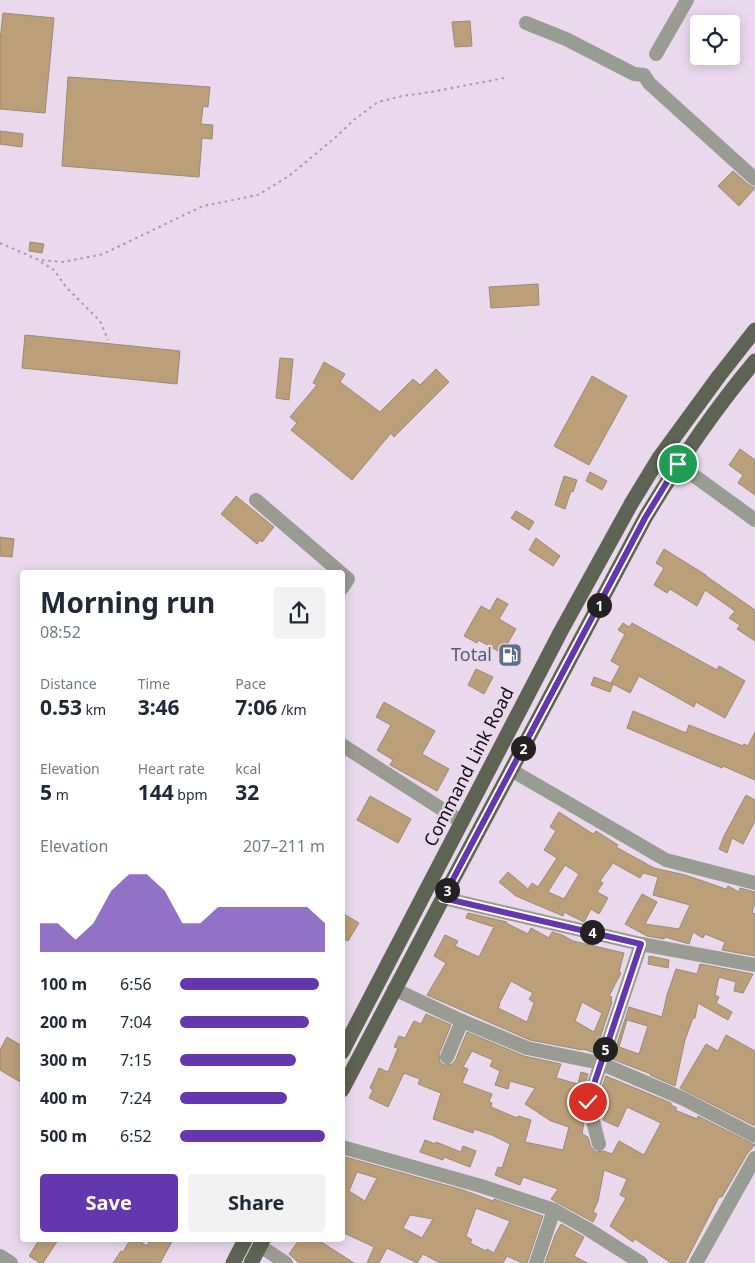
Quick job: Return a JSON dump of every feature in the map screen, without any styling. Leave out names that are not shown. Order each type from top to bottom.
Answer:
[{"type":"main road","name":"Command Link Road","points":[[345,1046],[561,631],[631,504],[659,458],[755,330]]},
{"type":"main road","name":"Command Link Road","points":[[345,1084],[645,518],[678,464],[714,413],[755,362]]},
{"type":"main road","points":[[233,1263],[243,1242]]},
{"type":"main road","points":[[251,1263],[261,1243]]},
{"type":"street","points":[[656,54],[688,0]]},
{"type":"street","points":[[526,23],[566,39],[634,74],[644,75],[649,83],[755,179]]},
{"type":"street","points":[[678,464],[755,520]]},
{"type":"street","points":[[256,500],[338,570]]},
{"type":"street","points":[[345,747],[462,822]]},
{"type":"street","points":[[511,770],[666,860],[755,882]]},
{"type":"street","points":[[443,898],[641,944],[755,965]]},
{"type":"street","points":[[599,1144],[588,1102],[641,944]]},
{"type":"street","points":[[394,989],[462,1021],[527,1048],[600,1063],[684,1099],[755,1136]]},
{"type":"street","points":[[447,1057],[462,1021]]},
{"type":"street","points":[[345,1149],[481,1186],[554,1210],[641,1263]]},
{"type":"street","points":[[696,1263],[755,1158]]},
{"type":"street","points":[[536,1263],[554,1210]]},
{"type":"street","points":[[261,1243],[286,1263]]},
{"type":"street","points":[[0,1256],[11,1263]]},
{"type":"path","points":[[39,260],[63,262],[103,254],[203,206],[258,195],[289,176],[337,136],[354,118],[378,102],[504,78]]},
{"type":"path","points":[[0,243],[39,260],[54,270],[66,287],[100,321],[108,340]]},
{"type":"building","points":[[3,13],[54,18],[45,113],[0,109],[0,41]]},
{"type":"building","points":[[470,21],[472,46],[455,47],[452,22]]},
{"type":"building","points":[[68,77],[210,87],[208,107],[203,106],[201,124],[213,125],[212,139],[202,138],[199,177],[62,166]]},
{"type":"building","points":[[0,131],[23,134],[22,147],[0,144]]},
{"type":"building","points":[[733,171],[755,188],[739,206],[718,186]]},
{"type":"building","points":[[30,242],[44,244],[42,253],[29,251]]},
{"type":"building","points":[[538,284],[539,305],[491,308],[489,287]]},
{"type":"building","points":[[25,335],[180,351],[177,384],[22,368]]},
{"type":"building","points":[[280,358],[293,359],[289,400],[276,398]]},
{"type":"building","points":[[324,362],[345,374],[340,382],[380,412],[413,379],[420,385],[436,369],[449,382],[394,437],[391,433],[352,480],[291,430],[297,423],[290,417],[317,385],[313,383]]},
{"type":"building","points":[[592,376],[627,396],[589,465],[554,446]]},
{"type":"building","points":[[740,449],[755,460],[755,495],[738,483],[743,475],[729,465]]},
{"type":"building","points":[[590,472],[607,481],[602,490],[586,481]]},
{"type":"building","points":[[564,476],[577,480],[565,509],[555,505]]},
{"type":"building","points":[[236,496],[274,527],[262,542],[260,540],[257,544],[221,514]]},
{"type":"building","points":[[516,511],[534,522],[529,530],[511,518]]},
{"type":"building","points":[[0,537],[14,539],[12,557],[0,556]]},
{"type":"building","points":[[536,538],[560,556],[553,566],[529,550]]},
{"type":"building","points":[[664,549],[706,575],[755,610],[755,641],[737,629],[740,625],[729,618],[735,611],[705,590],[697,606],[670,589],[667,593],[654,585],[664,568],[656,563]]},
{"type":"building","points":[[497,598],[508,604],[499,619],[516,629],[502,653],[478,640],[477,643],[464,636],[481,606],[490,611]]},
{"type":"building","points":[[623,623],[629,627],[632,623],[717,670],[719,666],[745,681],[725,718],[696,702],[694,707],[639,676],[630,693],[611,683],[620,666],[611,661],[625,634],[618,630]]},
{"type":"building","points":[[476,669],[493,677],[484,694],[468,685]]},
{"type":"building","points":[[594,677],[613,684],[610,692],[591,685]]},
{"type":"building","points":[[384,702],[435,731],[422,754],[449,769],[437,791],[390,765],[393,760],[377,750],[391,725],[376,717]]},
{"type":"building","points":[[633,711],[686,733],[689,725],[743,746],[744,744],[748,746],[755,732],[755,780],[627,728]]},
{"type":"building","points":[[746,795],[755,800],[755,821],[743,844],[732,838],[727,853],[719,849]]},
{"type":"building","points":[[370,796],[411,819],[398,843],[357,820]]},
{"type":"building","points":[[559,812],[593,834],[596,831],[618,845],[616,847],[654,868],[685,875],[726,889],[728,886],[739,892],[740,888],[755,892],[752,913],[755,914],[755,956],[722,950],[725,942],[705,934],[703,938],[693,932],[689,944],[665,937],[664,939],[647,936],[625,924],[642,894],[657,902],[645,924],[679,929],[690,905],[653,895],[658,877],[643,873],[640,878],[613,863],[600,881],[603,883],[597,892],[608,898],[599,914],[591,909],[584,922],[564,912],[563,916],[516,896],[499,882],[508,872],[528,889],[532,883],[538,887],[557,858],[544,850],[556,831],[550,827]],"holes":[[[565,865],[579,874],[564,899],[548,892]]]},
{"type":"building","points":[[468,913],[507,922],[528,934],[531,928],[549,938],[552,932],[573,941],[624,953],[619,972],[621,973],[609,996],[612,997],[612,1002],[595,1053],[583,1049],[530,1040],[427,995],[446,963],[434,956],[445,935],[458,941],[455,946],[479,957],[494,927],[466,918]],"holes":[[[511,981],[533,993],[529,999],[534,1003],[527,1022],[498,1008]],[[582,1002],[602,1013],[594,1032],[575,1021]]]},
{"type":"building","points":[[345,915],[359,923],[348,941],[345,940]]},
{"type":"building","points":[[649,956],[669,960],[668,968],[648,964]]},
{"type":"building","points":[[700,964],[753,974],[743,993],[734,991],[736,982],[719,977],[715,995],[719,997],[716,1003],[732,1012],[728,1020],[698,1003],[695,1018],[693,1018],[685,1040],[675,1086],[651,1074],[612,1059],[629,1007],[662,1017],[676,969],[697,974]],"holes":[[[627,1020],[648,1026],[639,1054],[619,1047]]]},
{"type":"building","points":[[426,1014],[451,1025],[439,1054],[440,1062],[444,1065],[452,1064],[455,1061],[467,1032],[524,1056],[561,1064],[556,1078],[578,1084],[581,1072],[588,1074],[580,1099],[581,1110],[579,1118],[583,1119],[584,1122],[582,1134],[588,1137],[591,1147],[596,1152],[604,1151],[612,1154],[619,1141],[644,1155],[661,1123],[627,1107],[618,1127],[603,1120],[610,1106],[597,1102],[606,1076],[671,1103],[671,1105],[677,1108],[675,1110],[697,1119],[698,1116],[755,1145],[747,1154],[722,1197],[719,1197],[685,1263],[671,1263],[635,1239],[633,1242],[610,1226],[626,1198],[620,1195],[627,1179],[604,1170],[598,1201],[593,1212],[597,1214],[593,1222],[551,1199],[558,1189],[523,1177],[520,1185],[495,1175],[498,1167],[502,1168],[510,1144],[474,1129],[473,1133],[433,1119],[441,1093],[418,1084],[420,1079],[404,1073],[388,1107],[369,1098],[373,1090],[370,1088],[379,1068],[388,1072],[398,1048],[394,1047],[399,1036],[405,1038],[414,1021],[421,1024]],"holes":[[[472,1051],[493,1060],[490,1066],[500,1071],[495,1085],[508,1089],[510,1081],[535,1088],[525,1104],[551,1121],[569,1127],[563,1150],[525,1142],[531,1120],[518,1116],[517,1118],[491,1107],[492,1103],[489,1102],[492,1094],[462,1083],[468,1069],[463,1067]]]},
{"type":"building","points":[[726,1035],[755,1051],[755,1126],[680,1088],[706,1044],[718,1051]]},
{"type":"building","points":[[7,1037],[20,1045],[20,1082],[0,1070],[0,1050]]},
{"type":"building","points":[[425,1140],[435,1144],[436,1142],[461,1152],[463,1146],[476,1151],[470,1167],[444,1157],[443,1160],[420,1152]]},
{"type":"building","points":[[345,1157],[463,1190],[493,1201],[494,1199],[543,1216],[527,1263],[522,1263],[507,1256],[503,1263],[440,1263],[423,1254],[417,1263],[387,1248],[379,1263],[367,1263],[374,1247],[345,1233]],"holes":[[[357,1172],[377,1178],[365,1201],[349,1191]],[[476,1208],[510,1221],[494,1253],[470,1243],[472,1240],[466,1236]],[[410,1215],[433,1219],[422,1238],[403,1228]]]},
{"type":"building","points":[[561,1224],[584,1237],[574,1256],[587,1263],[545,1263]]},
{"type":"building","points":[[38,1242],[57,1242],[43,1263],[29,1256]]},
{"type":"building","points":[[129,1242],[140,1242],[147,1246],[149,1242],[172,1242],[160,1263],[113,1263],[121,1251],[123,1252]]},
{"type":"building","points":[[298,1242],[321,1242],[354,1263],[299,1263],[289,1254]]},
{"type":"place","name":"Total","points":[[510,655]]},
{"type":"route","points":[[588,1102],[641,944],[443,898],[645,518],[678,464]]}]
